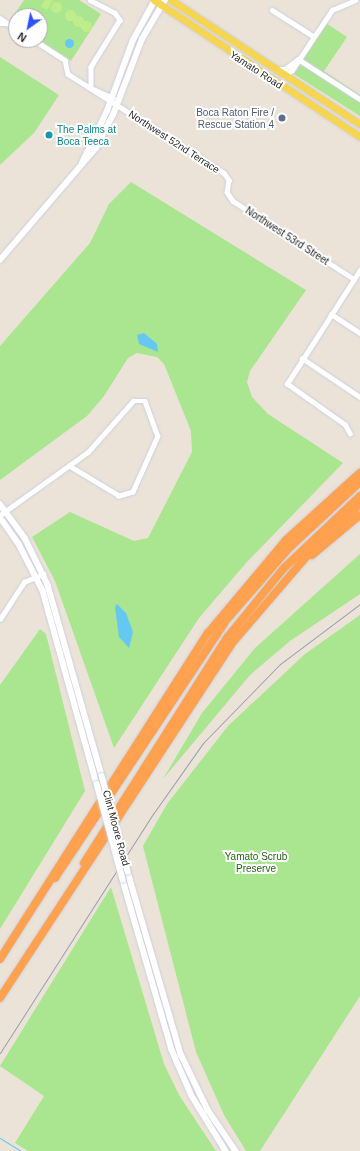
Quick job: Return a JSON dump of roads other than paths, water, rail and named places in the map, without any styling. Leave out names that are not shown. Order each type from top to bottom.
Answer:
[{"type":"highway","points":[[0,959],[208,633],[266,562],[360,468]]},
{"type":"highway","points":[[342,487],[360,473]]},
{"type":"highway","points":[[41,894],[66,865],[189,673],[231,614],[294,543],[360,482]]},
{"type":"highway","points":[[76,880],[91,847],[226,639],[283,569],[360,496]]},
{"type":"highway","points":[[0,998],[224,654],[294,569],[360,504]]},
{"type":"highway","points":[[294,569],[360,515]]},
{"type":"main road","name":"Yamato Road","points":[[155,0],[164,3],[224,49],[360,137]]},
{"type":"main road","name":"Yamato Road","points":[[171,0],[284,76],[360,124]]},
{"type":"main road","points":[[224,49],[234,50],[272,75],[284,76]]},
{"type":"main road","points":[[282,86],[288,84],[320,104],[330,105]]},
{"type":"main road","points":[[328,116],[335,116],[360,132]]},
{"type":"street","points":[[90,0],[115,13],[120,20],[91,67],[91,88]]},
{"type":"street","points":[[79,169],[112,99],[132,40],[155,0]]},
{"type":"street","points":[[284,76],[298,59],[332,10],[343,1],[355,0]]},
{"type":"street","points":[[0,260],[79,169],[98,143],[117,105],[142,38],[164,3]]},
{"type":"street","points":[[272,10],[313,36]]},
{"type":"street","points":[[46,48],[65,60],[68,74],[112,99],[117,105]]},
{"type":"street","points":[[273,68],[285,69],[298,59]]},
{"type":"street","points":[[298,59],[360,100]]},
{"type":"street","name":"Northwest 52nd Terrace","points":[[117,105],[224,173],[229,180],[228,187]]},
{"type":"street","name":"Northwest 53rd Street","points":[[228,187],[233,201],[354,279]]},
{"type":"street","points":[[350,434],[345,425],[287,384],[287,380],[360,271]]},
{"type":"street","points":[[331,314],[360,333]]},
{"type":"street","points":[[302,358],[360,397]]},
{"type":"street","points":[[0,516],[69,466],[107,434],[133,402],[145,401],[158,436],[133,492],[119,496],[69,466]]},
{"type":"street","name":"Clint Moore Road","points":[[0,504],[6,511],[43,574],[181,1054],[208,1110],[236,1151]]},
{"type":"street","name":"Clint Moore Road","points":[[0,516],[36,576],[174,1055],[192,1096],[226,1151]]},
{"type":"street","points":[[0,619],[20,586],[36,576],[43,574]]},
{"type":"water","points":[[69,38],[74,43],[69,48],[64,43]]},
{"type":"water","points":[[144,333],[157,344],[158,352],[139,344],[137,335]]},
{"type":"water","points":[[117,604],[126,613],[133,632],[129,648],[119,637],[115,607]]},
{"type":"waterway","points":[[0,1138],[21,1151]]},
{"type":"railway","points":[[0,1053],[153,814],[203,743],[280,664],[360,604]]},
{"type":"place","name":"Boca Raton Fire / Rescue Station 4","points":[[282,118]]},
{"type":"place","name":"The Palms at Boca Teeca","points":[[49,135]]},
{"type":"park label","name":"Yamato Scrub Preserve","points":[[256,862]]}]
